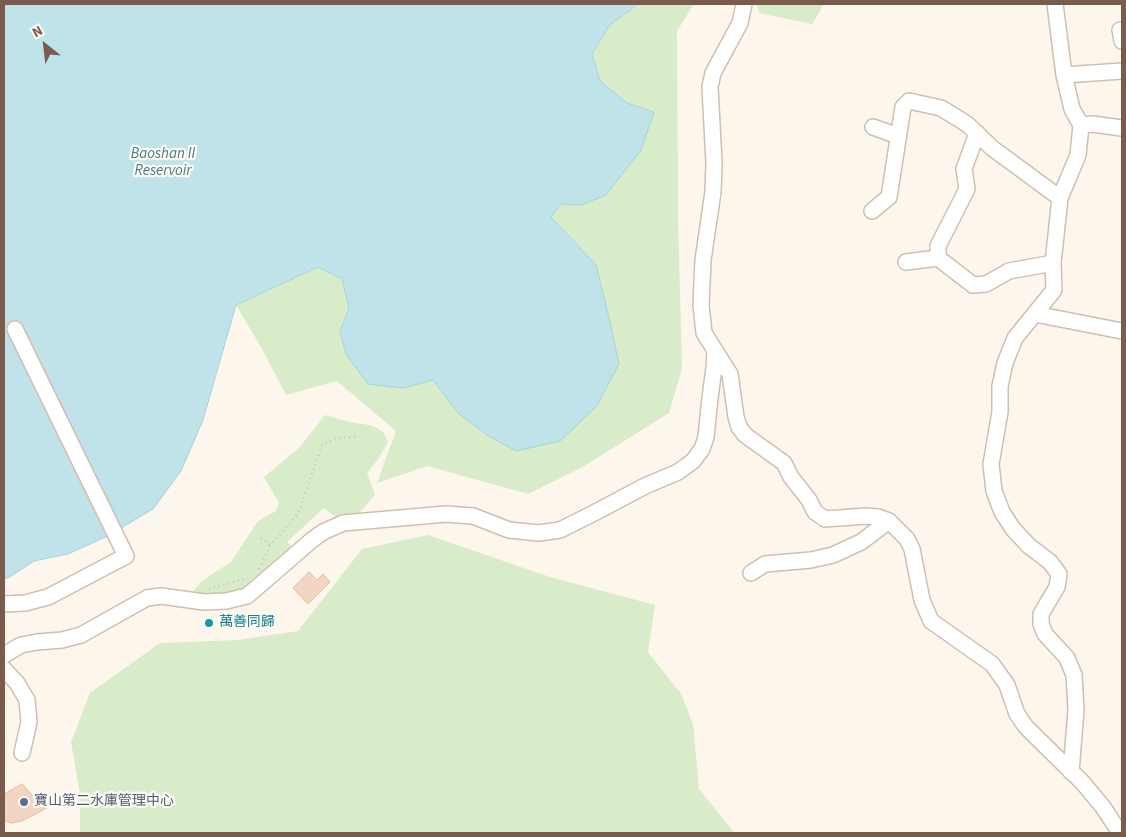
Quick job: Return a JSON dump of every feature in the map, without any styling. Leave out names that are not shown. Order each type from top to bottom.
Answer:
[{"type":"street","points":[[744,4],[740,23],[713,73],[710,87],[714,163],[713,192],[703,260],[701,305],[704,333],[730,374],[739,427],[745,435],[784,464],[791,478],[809,500],[815,512],[825,519],[878,517],[889,521],[907,539],[912,549],[922,600],[931,621],[992,664],[1006,685],[1017,714],[1026,727],[1103,807],[1120,833]]},
{"type":"street","points":[[1055,4],[1064,75],[1072,109],[1081,126],[1078,155],[1060,198],[1053,263],[1054,290],[1015,338],[1004,363],[1000,386],[1000,412],[991,464],[994,490],[1002,512],[1013,530],[1029,546],[1050,562],[1059,574],[1057,586],[1042,614],[1041,624],[1045,634],[1067,658],[1074,675],[1076,710],[1071,772]]},
{"type":"street","points":[[1064,75],[1122,71]]},
{"type":"street","points":[[872,211],[889,197],[903,107],[909,101],[941,108],[967,124],[992,148],[1060,198]]},
{"type":"street","points":[[1081,126],[1092,124],[1122,128]]},
{"type":"street","points":[[873,127],[898,136]]},
{"type":"street","points":[[938,258],[938,246],[966,190],[964,169],[977,133]]},
{"type":"street","points":[[906,262],[938,258],[973,285],[986,284],[1009,271],[1053,263]]},
{"type":"street","points":[[1035,314],[1122,331]]},
{"type":"street","points":[[4,604],[25,603],[48,597],[126,556],[15,329]]},
{"type":"street","points":[[4,655],[21,645],[62,640],[81,635],[148,598],[161,596],[204,602],[226,602],[247,596],[312,540],[343,523],[446,514],[473,516],[510,530],[540,533],[560,530],[644,486],[678,472],[693,461],[702,449],[706,437],[715,351]]},
{"type":"street","points":[[750,573],[765,564],[811,560],[833,555],[861,542],[889,521]]},
{"type":"street","points":[[4,669],[17,683],[26,700],[29,722],[22,753]]},
{"type":"path","points":[[257,571],[270,545],[298,514],[322,445],[336,438],[356,436]]},
{"type":"path","points":[[261,538],[270,545]]},
{"type":"path","points":[[209,588],[240,582],[254,575]]},
{"type":"green space","points":[[638,4],[694,4],[677,31],[678,217],[682,369],[669,413],[581,468],[528,494],[427,466],[377,483],[396,431],[337,381],[286,395],[236,305],[319,267],[342,279],[349,308],[340,333],[403,388],[433,380],[458,413],[487,435],[619,364],[596,265],[551,217],[561,204],[581,205],[654,112],[627,103],[600,81],[592,53],[609,26]]},
{"type":"green space","points":[[757,4],[824,4],[812,24],[759,13]]},
{"type":"green space","points":[[325,415],[377,428],[384,433],[388,442],[379,458],[367,473],[375,495],[360,512],[362,521],[343,523],[324,508],[287,542],[298,552],[247,596],[186,599],[203,580],[231,562],[258,521],[276,511],[279,503],[264,477],[299,448]]},
{"type":"green space","points":[[428,535],[550,577],[655,605],[648,652],[681,694],[693,724],[699,789],[734,832],[739,833],[80,833],[80,794],[71,742],[90,693],[160,643],[238,640],[298,631],[362,549]]},
{"type":"water","name":"Baoshan II Reservoir","points":[[4,4],[638,4],[609,26],[592,54],[600,81],[627,103],[654,112],[641,150],[606,195],[581,205],[561,204],[551,217],[596,265],[610,322],[619,364],[596,407],[560,441],[516,451],[487,435],[458,413],[433,380],[403,388],[368,384],[346,354],[340,332],[349,308],[342,279],[318,267],[236,305],[203,420],[181,471],[153,509],[108,536],[68,554],[34,561],[8,578],[4,578]]},
{"type":"building","points":[[309,572],[317,580],[323,574],[330,582],[308,604],[293,588]]},
{"type":"building","name":"寶山第二水庫管理中心","points":[[22,784],[32,795],[41,797],[47,808],[22,821],[12,823],[4,821],[4,794]]},
{"type":"place","name":"萬善同歸","points":[[209,623]]},
{"type":"place","name":"寶山第二水庫管理中心","points":[[24,802]]}]
